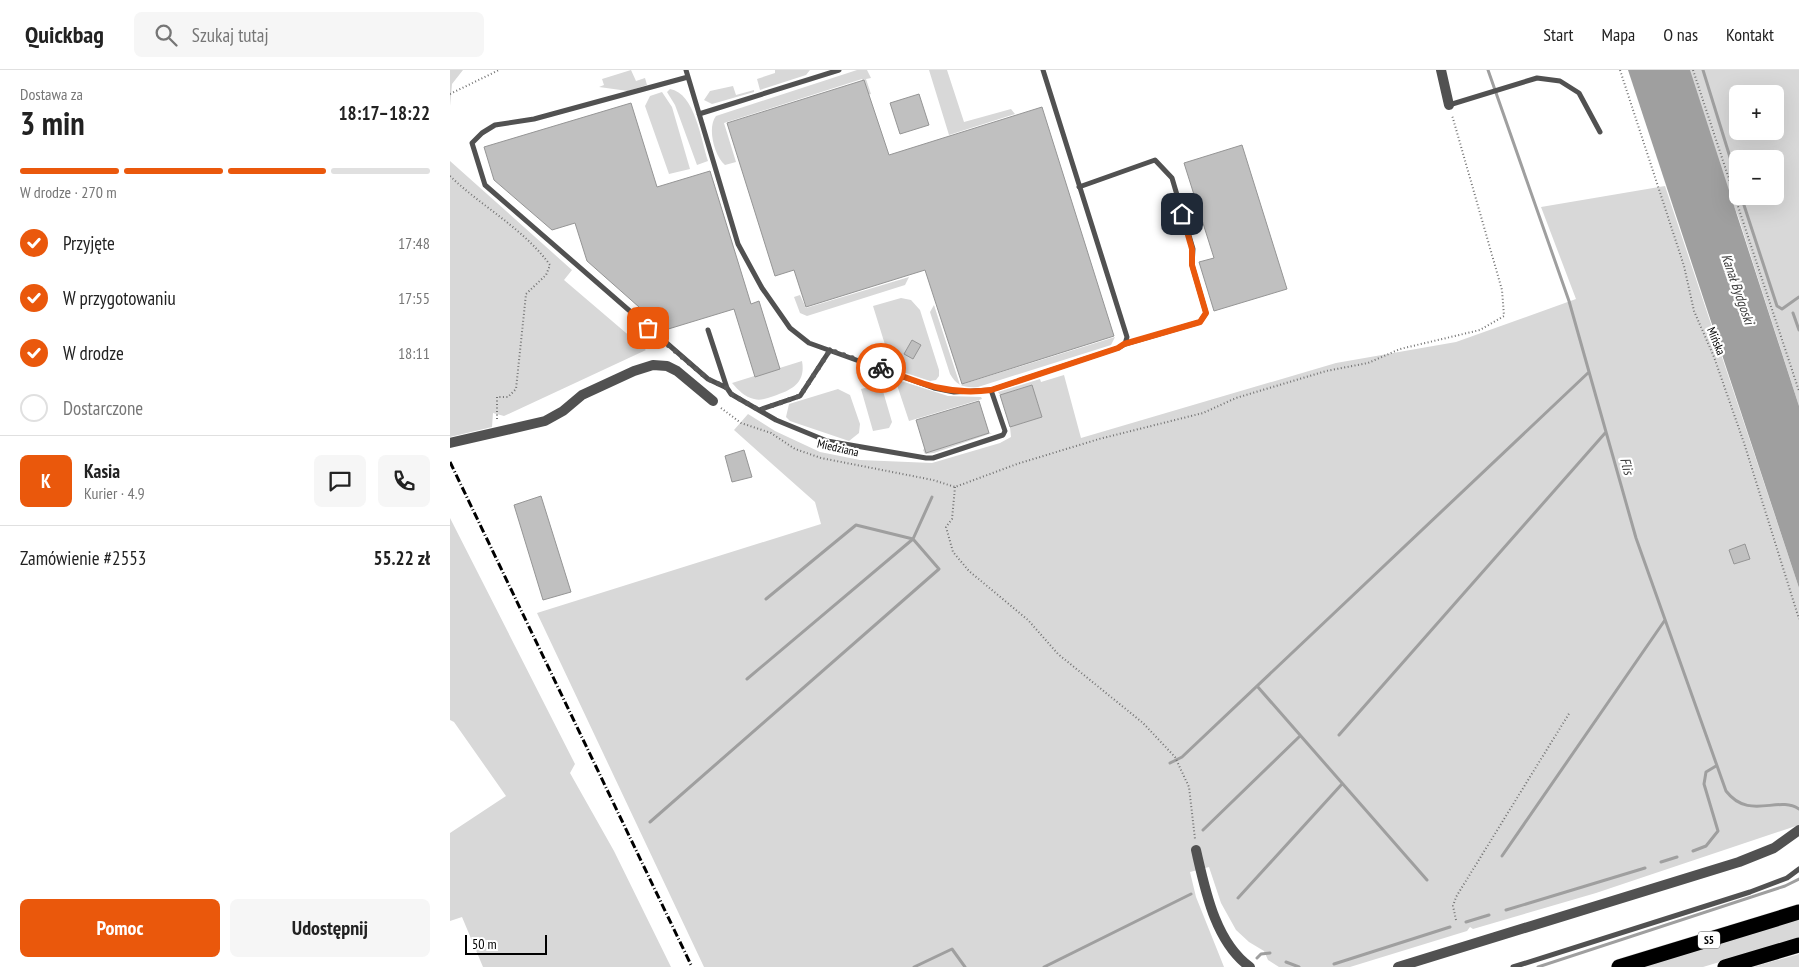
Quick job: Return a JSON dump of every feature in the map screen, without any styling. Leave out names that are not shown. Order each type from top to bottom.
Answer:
[{"type":"highway","name":"S5","points":[[1619,967],[1799,912]]},
{"type":"highway","points":[[1725,967],[1799,945]]},
{"type":"street","points":[[1441,70],[1449,105]]},
{"type":"street","points":[[450,442],[497,430],[545,421],[563,411],[582,395],[653,364],[667,366],[677,371],[713,401]]},
{"type":"street","points":[[1398,967],[1739,862],[1774,848],[1799,830]]},
{"type":"street","points":[[1196,850],[1218,926],[1237,956],[1250,967]]},
{"type":"lane","points":[[686,70],[738,244],[749,266],[790,328],[809,343],[934,388],[954,392],[991,390],[1118,348],[1124,344],[1200,322],[1206,313],[1192,265],[1192,249],[1172,178],[1155,160],[1079,187]]},
{"type":"lane","points":[[816,70],[818,76]]},
{"type":"lane","points":[[699,114],[839,70]]},
{"type":"lane","points":[[1043,70],[1127,337],[1124,344]]},
{"type":"lane","points":[[688,77],[534,119],[495,125],[482,132],[472,143],[485,185],[708,379],[727,388]]},
{"type":"lane","points":[[1449,105],[1492,94],[1537,78],[1560,81],[1579,93],[1600,132]]},
{"type":"lane","points":[[708,330],[727,388],[731,394],[776,420],[827,441],[933,458],[1003,435],[1005,431],[991,390]]},
{"type":"lane","points":[[759,410],[800,396],[830,350]]},
{"type":"lane","points":[[1514,967],[1750,892],[1787,878],[1799,869]]},
{"type":"path","points":[[450,94],[499,70]]},
{"type":"path","name":"Mińska","points":[[1620,70],[1684,266],[1692,306],[1714,357],[1744,443],[1799,618]]},
{"type":"path","points":[[1693,70],[1799,391]]},
{"type":"path","points":[[1196,850],[1189,787],[1175,757],[1143,723],[1058,654],[1028,620],[969,571],[953,552],[946,527],[952,519],[955,487],[1017,464],[1099,438],[1203,412],[1236,398],[1326,371],[1368,362],[1400,349],[1480,330],[1504,316],[1502,290],[1488,233],[1449,105]]},
{"type":"path","points":[[450,176],[476,200],[521,232],[550,265],[546,275],[526,294],[516,389],[508,396],[497,396],[497,430]]},
{"type":"path","name":"Miedziana","points":[[713,401],[741,423],[771,433],[795,449],[812,455],[933,480],[955,487]]},
{"type":"path","points":[[1456,920],[1453,906],[1456,897],[1570,712]]},
{"type":"shaded area","points":[[450,70],[463,70],[452,84],[450,106]]},
{"type":"shaded area","points":[[631,70],[636,81],[645,78],[647,85],[628,91],[599,87],[604,85],[602,79]]},
{"type":"shaded area","points":[[775,70],[810,70],[806,75],[760,90],[757,79],[775,73]]},
{"type":"shaded area","points":[[857,70],[867,70],[871,78],[866,79],[871,94],[867,95],[862,79],[724,123],[736,162],[725,165],[721,161],[715,148],[712,134],[713,121],[716,116]]},
{"type":"shaded area","points":[[929,70],[947,70],[964,122],[1011,109],[1015,114],[949,135]]},
{"type":"shaded area","points":[[1679,70],[1799,70],[1799,406],[1734,205],[1784,205],[1784,150],[1729,150],[1729,194]]},
{"type":"shaded area","points":[[733,86],[736,95],[754,90],[754,92],[712,104],[704,100],[710,91]]},
{"type":"shaded area","points":[[670,89],[679,92],[691,108],[708,161],[697,165],[675,105],[667,92]]},
{"type":"shaded area","points":[[662,92],[672,107],[690,169],[669,174],[645,106],[650,96]]},
{"type":"shaded area","points":[[450,161],[572,270],[564,280],[646,350],[504,416],[493,413],[492,427],[450,437]]},
{"type":"shaded area","points":[[1665,186],[1799,588],[1799,825],[1596,893],[1473,929],[1470,927],[1467,931],[1350,967],[1279,967],[1268,960],[1264,951],[1249,942],[1236,930],[1221,903],[1209,867],[1190,872],[1196,897],[1224,967],[704,967],[537,613],[821,524],[815,502],[734,430],[748,414],[775,431],[820,452],[860,460],[932,463],[1000,443],[1011,437],[1010,427],[1042,417],[1032,385],[1000,395],[998,392],[1040,379],[1041,382],[1064,375],[1081,438],[1336,363],[1456,342],[1576,299],[1541,207]]},
{"type":"shaded area","points":[[909,277],[905,285],[807,316],[800,313],[794,297],[800,295],[806,308]]},
{"type":"shaded area","points":[[901,298],[911,300],[920,310],[939,370],[939,376],[936,380],[930,381],[903,372],[891,364],[873,306]]},
{"type":"shaded area","points":[[934,305],[960,385],[950,374],[930,312]]},
{"type":"shaded area","points":[[1115,337],[1111,345],[978,387],[960,385]]},
{"type":"shaded area","points":[[802,361],[803,369],[800,380],[792,388],[774,396],[757,400],[742,393],[732,383]]},
{"type":"shaded area","points":[[880,381],[892,422],[889,428],[873,431],[861,389],[877,385],[877,382]]},
{"type":"shaded area","points":[[901,381],[948,396],[981,397],[982,399],[909,421],[897,385]]},
{"type":"shaded area","points":[[838,389],[850,395],[860,424],[859,433],[849,441],[790,421],[786,417],[789,404]]},
{"type":"shaded area","points":[[992,433],[934,453],[925,454],[923,450],[925,448],[926,453]]},
{"type":"shaded area","points":[[450,518],[575,764],[570,773],[614,851],[671,967],[483,967],[462,917],[450,921],[450,833],[506,796],[454,722],[450,720]]},
{"type":"shaded area","points":[[1799,919],[1799,938],[1703,967],[1640,967]]},
{"type":"shaded area","points":[[1799,954],[1799,967],[1753,967]]},
{"type":"water","name":"Kanał Bydgoski","points":[[1628,70],[1690,70],[1729,190],[1729,205],[1734,205],[1799,406],[1799,588]]},
{"type":"building","points":[[864,80],[889,155],[1042,107],[1114,336],[962,384],[925,270],[806,307],[794,270],[775,276],[727,123]]},
{"type":"building","points":[[919,94],[929,125],[900,134],[890,103]]},
{"type":"building","points":[[631,103],[657,187],[710,171],[751,304],[759,301],[780,369],[755,377],[734,309],[665,330],[587,261],[575,223],[552,230],[494,180],[484,147]]},
{"type":"building","points":[[1242,145],[1287,289],[1214,311],[1199,262],[1214,258],[1184,163]]},
{"type":"building","points":[[912,340],[921,345],[913,359],[904,354]]},
{"type":"building","points":[[1032,385],[1042,417],[1010,427],[1000,395]]},
{"type":"building","points":[[979,401],[989,433],[926,453],[916,420]]},
{"type":"building","points":[[744,450],[752,477],[732,482],[725,456]]},
{"type":"building","points":[[541,496],[571,592],[543,600],[514,505]]},
{"type":"building","points":[[1745,544],[1750,559],[1734,564],[1729,550]]},
{"type":"waterway","name":"Flis","points":[[1488,70],[1569,301],[1636,538],[1726,791],[1735,800],[1744,804],[1754,806],[1782,804],[1791,805],[1799,809]]},
{"type":"waterway","points":[[1703,70],[1729,154]]},
{"type":"waterway","points":[[1744,205],[1777,306],[1782,309],[1799,297]]},
{"type":"waterway","points":[[1793,313],[1799,330]]},
{"type":"waterway","points":[[1170,763],[1182,757],[1589,372]]},
{"type":"waterway","points":[[1339,735],[1606,432]]},
{"type":"waterway","points":[[650,822],[939,569],[913,539],[932,497]]},
{"type":"waterway","points":[[766,599],[856,525],[913,539]]},
{"type":"waterway","points":[[747,679],[913,539]]},
{"type":"waterway","points":[[1502,856],[1665,620]]},
{"type":"waterway","points":[[1257,686],[1427,880]]},
{"type":"waterway","points":[[1203,830],[1300,736]]},
{"type":"waterway","points":[[1693,851],[1706,846],[1718,831],[1704,784],[1706,772],[1716,766]]},
{"type":"waterway","points":[[1238,898],[1342,784]]},
{"type":"waterway","points":[[1661,862],[1677,857]]},
{"type":"waterway","points":[[1506,910],[1645,868]]},
{"type":"waterway","points":[[1538,967],[1785,886],[1799,879]]},
{"type":"waterway","points":[[1044,967],[1191,894]]},
{"type":"waterway","points":[[1466,922],[1489,915]]},
{"type":"waterway","points":[[1334,964],[1450,927]]},
{"type":"waterway","points":[[914,967],[952,949],[965,967]]},
{"type":"waterway","points":[[1257,958],[1261,954],[1270,953]]},
{"type":"waterway","points":[[1286,962],[1299,967]]},
{"type":"railway","points":[[450,462],[692,967]]},
{"type":"way so far","points":[[648,328],[708,379],[727,388],[731,394],[759,410],[800,396],[830,350],[881,368]]},
{"type":"route","points":[[881,368],[934,388],[954,392],[991,390],[1118,348],[1124,344],[1168,333],[1200,322],[1206,313],[1192,265],[1192,249],[1182,214]]}]
